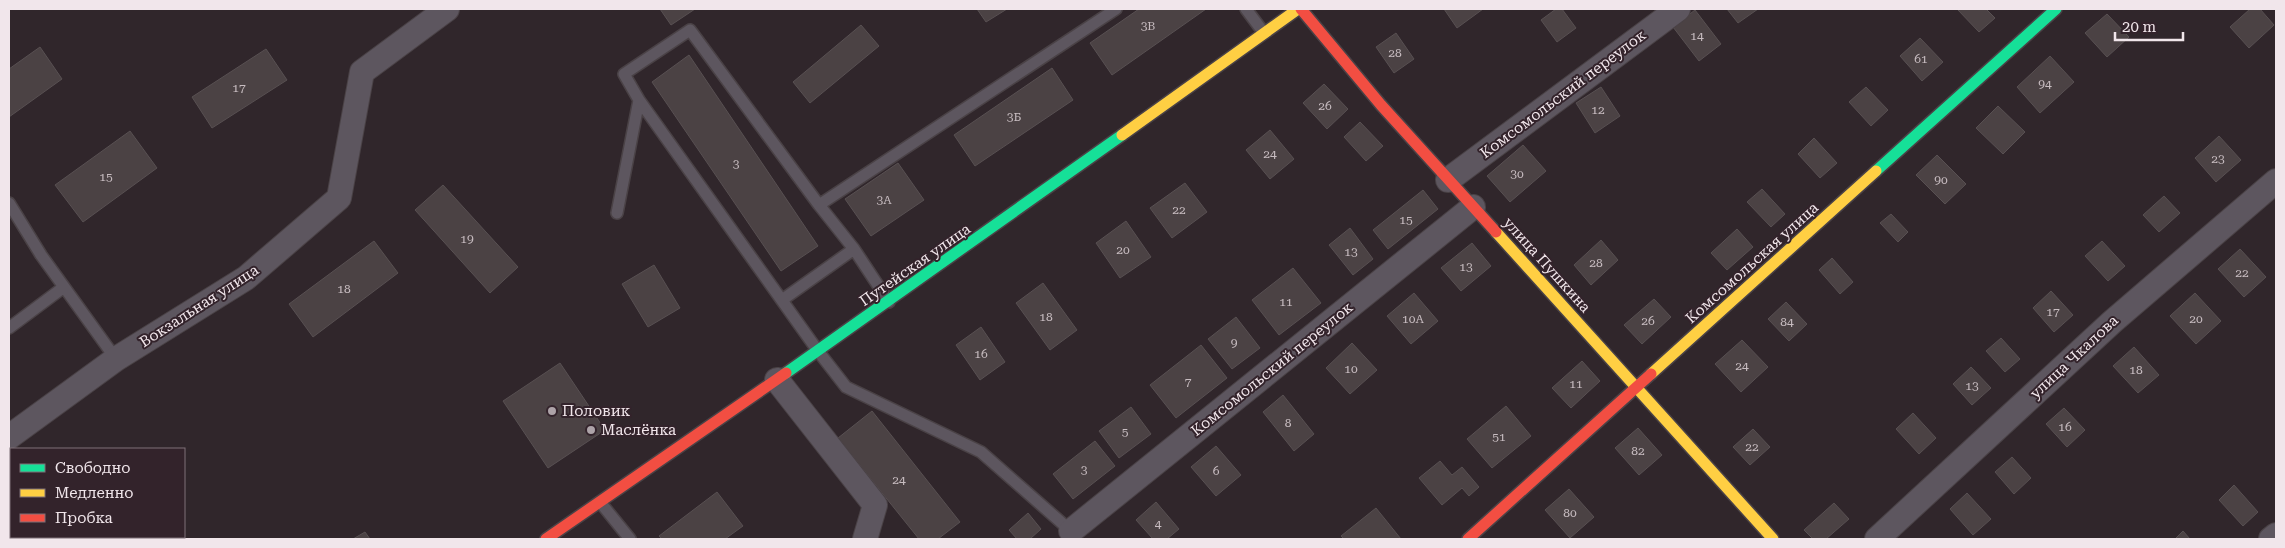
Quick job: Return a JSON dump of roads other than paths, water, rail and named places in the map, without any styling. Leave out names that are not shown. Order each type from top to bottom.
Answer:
[{"type":"street","name":"Вокзальная улица","points":[[9,437],[116,360],[246,278],[339,198],[362,72],[447,9]]},
{"type":"street","name":"Путейская улица","points":[[546,539],[889,302],[1300,9]]},
{"type":"street","name":"улица Пушкина","points":[[1300,9],[1472,207],[1637,386],[1773,539]]},
{"type":"street","name":"Комсомольский переулок","points":[[1448,180],[1678,9]]},
{"type":"street","name":"Комсомольская улица","points":[[1468,539],[2056,9]]},
{"type":"street","name":"улица Чкалова","points":[[1877,539],[2112,322],[2276,181]]},
{"type":"street","name":"Комсомольский переулок","points":[[1071,531],[1472,207]]},
{"type":"street","points":[[777,380],[875,505],[865,539]]},
{"type":"street","points":[[2271,539],[2276,535]]},
{"type":"lane","points":[[819,205],[1116,9]]},
{"type":"lane","points":[[1246,9],[1264,33]]},
{"type":"lane","points":[[889,302],[854,249],[819,205],[690,30],[624,74],[639,100],[818,351],[846,387],[981,452],[1071,531]]},
{"type":"lane","points":[[617,213],[639,100]]},
{"type":"lane","points":[[9,203],[41,255],[116,360]]},
{"type":"lane","points":[[782,300],[854,249]]},
{"type":"lane","points":[[9,328],[64,287]]},
{"type":"lane","points":[[600,502],[630,539]]},
{"type":"place","name":"Половик","points":[[552,411]]},
{"type":"place","name":"Маслёнка","points":[[591,430]]}]
